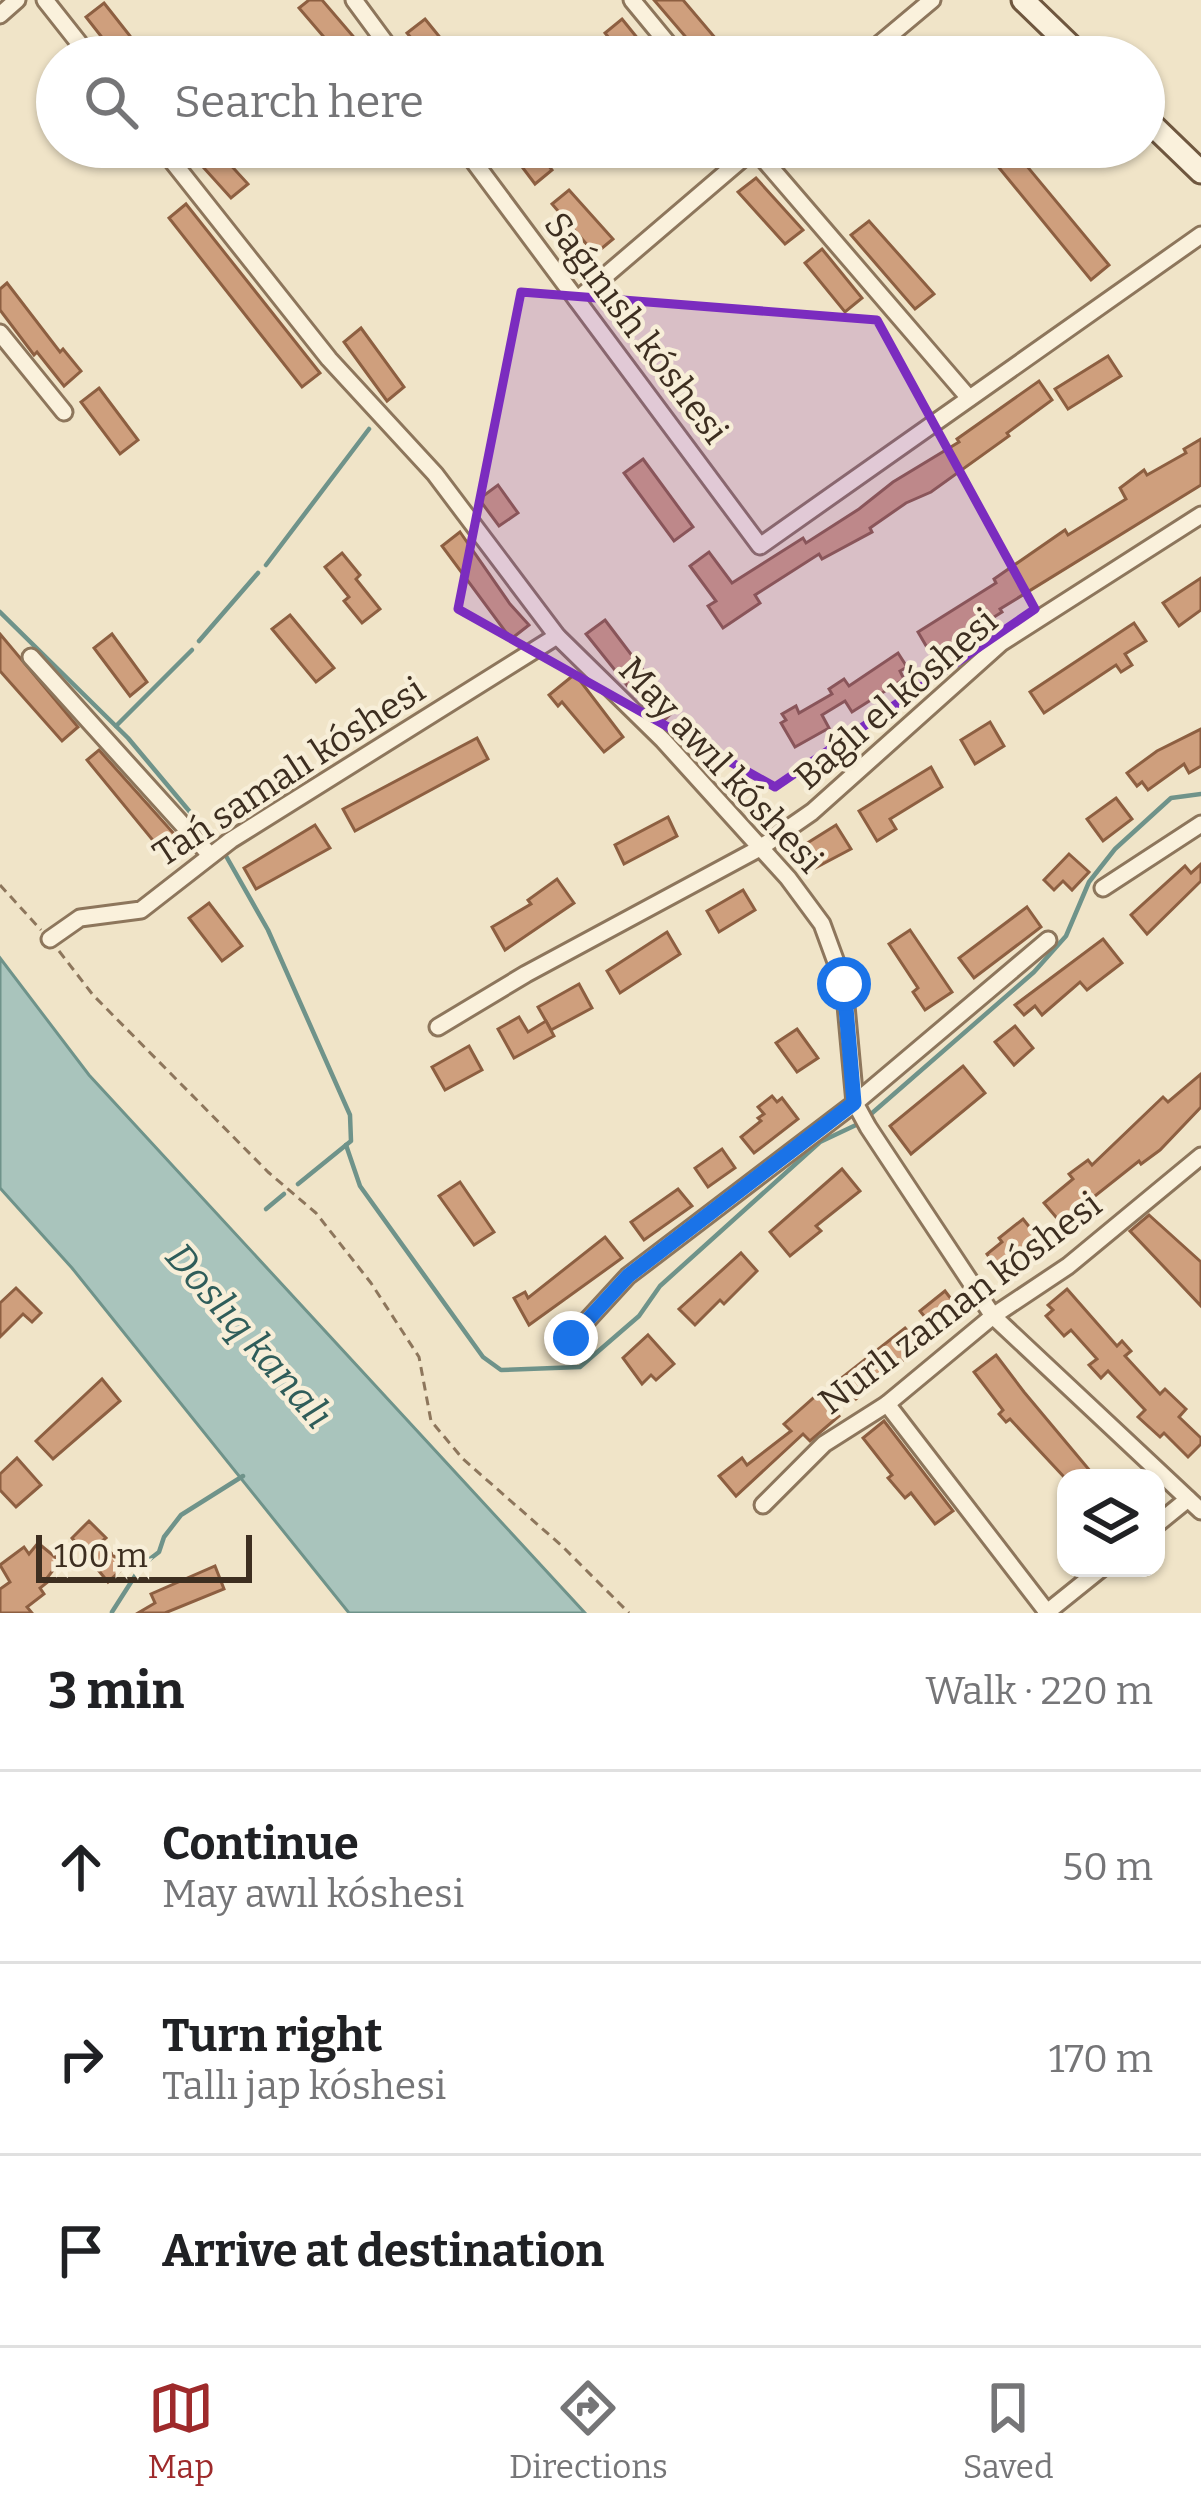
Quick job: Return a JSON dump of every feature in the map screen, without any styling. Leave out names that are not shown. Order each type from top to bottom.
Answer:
[{"type":"main road","points":[[1023,0],[1060,36]]},
{"type":"main road","points":[[1165,137],[1201,172]]},
{"type":"street","points":[[0,15],[16,0]]},
{"type":"street","points":[[354,0],[381,36]]},
{"type":"street","points":[[632,0],[662,36]]},
{"type":"street","points":[[889,36],[932,0]]},
{"type":"street","points":[[49,2],[74,36]]},
{"type":"street","name":"May awıl kóshesi","points":[[178,168],[329,359],[435,474],[557,636],[663,740],[800,893],[822,924],[844,984],[854,1103],[993,1316],[1195,1505]]},
{"type":"street","name":"Saǵınısh kóshesi","points":[[479,168],[760,546],[969,398]]},
{"type":"street","points":[[577,300],[731,168]]},
{"type":"street","points":[[771,168],[969,398],[1201,235]]},
{"type":"street","points":[[0,333],[64,412]]},
{"type":"street","name":"Baǵlı el kóshesi","points":[[438,1027],[760,848],[812,812],[1001,643],[1201,515]]},
{"type":"street","name":"Tań samalı kóshesi","points":[[50,939],[80,918],[141,910],[210,855],[557,636]]},
{"type":"street","points":[[31,657],[210,855]]},
{"type":"street","points":[[1103,888],[1201,824]]},
{"type":"street","points":[[571,1338],[628,1276],[854,1103],[1048,940]]},
{"type":"street","name":"Nurlı zaman kóshesi","points":[[763,1505],[824,1444],[887,1404],[993,1316],[1068,1266],[1201,1156]]},
{"type":"street","points":[[887,1404],[1046,1613],[1091,1577]]},
{"type":"street","points":[[1165,1520],[1195,1505]]},
{"type":"path","points":[[0,886],[50,939],[93,995],[268,1172],[316,1213],[371,1283],[419,1357],[431,1421],[463,1459],[629,1613]]},
{"type":"highlighted area","points":[[521,292],[877,320],[1035,609],[775,787],[458,609]]},
{"type":"water","name":"Doslıq kanalı","points":[[0,958],[89,1075],[585,1613],[349,1613],[72,1268],[0,1188]]},
{"type":"building","points":[[309,0],[322,0],[353,36],[323,36],[299,8]]},
{"type":"building","points":[[654,0],[683,0],[714,36],[685,36]]},
{"type":"building","points":[[104,3],[131,36],[101,36],[86,17]]},
{"type":"building","points":[[425,19],[439,36],[410,36],[407,33]]},
{"type":"building","points":[[622,19],[636,36],[607,36],[605,33]]},
{"type":"building","points":[[204,168],[233,168],[248,184],[231,198]]},
{"type":"building","points":[[523,168],[550,168],[552,170],[535,184]]},
{"type":"building","points":[[999,168],[1028,168],[1109,265],[1091,280]]},
{"type":"building","points":[[756,178],[803,230],[785,244],[738,192]]},
{"type":"building","points":[[569,190],[613,239],[595,254],[552,204]]},
{"type":"building","points":[[186,204],[320,373],[302,387],[169,218]]},
{"type":"building","points":[[869,221],[934,294],[915,309],[851,235]]},
{"type":"building","points":[[822,249],[862,298],[845,312],[805,263]]},
{"type":"building","points":[[7,283],[60,352],[63,349],[81,371],[64,386],[0,310],[0,289]]},
{"type":"building","points":[[361,328],[404,387],[387,401],[344,342]]},
{"type":"building","points":[[1108,356],[1121,376],[1068,409],[1055,389]]},
{"type":"building","points":[[1039,381],[1052,400],[1009,436],[931,492],[870,528],[872,532],[822,559],[819,554],[755,595],[760,603],[723,628],[708,606],[716,601],[690,566],[709,552],[732,583],[859,509]]},
{"type":"building","points":[[99,388],[138,440],[120,454],[81,402]]},
{"type":"building","points":[[1201,439],[1201,485],[932,656],[918,632],[996,583],[994,579],[1065,530],[1068,535],[1126,499],[1120,488],[1144,470],[1147,475],[1186,453],[1184,449]]},
{"type":"building","points":[[643,459],[693,527],[674,541],[624,473]]},
{"type":"building","points":[[498,485],[518,513],[499,526],[479,499]]},
{"type":"building","points":[[460,532],[529,625],[511,639],[442,546]]},
{"type":"building","points":[[342,553],[380,609],[362,623],[325,567]]},
{"type":"building","points":[[1201,578],[1201,610],[1179,626],[1163,603]]},
{"type":"building","points":[[290,615],[334,668],[316,682],[272,629]]},
{"type":"building","points":[[605,620],[674,711],[663,721],[638,691],[634,694],[586,634]]},
{"type":"building","points":[[1134,623],[1146,641],[1125,654],[1132,665],[1121,672],[1116,665],[1044,713],[1030,692]]},
{"type":"building","points":[[0,634],[78,727],[62,741],[0,671]]},
{"type":"building","points":[[112,634],[147,682],[130,696],[94,648]]},
{"type":"building","points":[[898,653],[907,667],[900,671],[904,679],[852,712],[845,701],[822,715],[829,728],[795,747],[781,723],[786,720],[782,714],[796,706],[799,713],[832,694],[829,689],[844,679],[849,686]]},
{"type":"building","points":[[575,674],[623,737],[604,752],[562,702],[558,706],[549,695]]},
{"type":"building","points":[[990,722],[1004,746],[975,764],[961,740]]},
{"type":"building","points":[[1201,729],[1201,766],[1189,773],[1184,764],[1148,790],[1142,782],[1137,786],[1127,773],[1157,751]]},
{"type":"building","points":[[477,738],[488,759],[355,831],[343,809]]},
{"type":"building","points":[[99,750],[176,836],[160,849],[87,760]]},
{"type":"building","points":[[931,767],[942,787],[890,819],[896,829],[877,841],[859,811]]},
{"type":"building","points":[[1116,798],[1132,819],[1103,841],[1087,819]]},
{"type":"building","points":[[668,817],[677,836],[624,864],[615,845]]},
{"type":"building","points":[[315,825],[330,848],[256,889],[244,868]]},
{"type":"building","points":[[836,825],[851,849],[815,868],[801,847]]},
{"type":"building","points":[[1069,854],[1089,872],[1072,890],[1063,881],[1054,890],[1044,880]]},
{"type":"building","points":[[1201,864],[1201,881],[1147,934],[1131,915],[1185,866],[1191,873]]},
{"type":"building","points":[[557,879],[574,903],[505,950],[492,927],[531,904],[528,900]]},
{"type":"building","points":[[743,890],[755,910],[719,932],[707,911]]},
{"type":"building","points":[[209,903],[242,946],[222,961],[189,918]]},
{"type":"building","points":[[1027,907],[1041,927],[974,978],[959,958]]},
{"type":"building","points":[[910,930],[952,992],[925,1010],[913,992],[918,988],[889,944]]},
{"type":"building","points":[[667,932],[680,954],[620,993],[607,971]]},
{"type":"building","points":[[1103,939],[1122,963],[1087,990],[1080,982],[1042,1015],[1035,1006],[1024,1015],[1015,1005]]},
{"type":"building","points":[[579,984],[592,1008],[551,1030],[538,1007]]},
{"type":"building","points":[[519,1017],[528,1032],[546,1021],[554,1036],[514,1058],[498,1029]]},
{"type":"building","points":[[1015,1026],[1033,1048],[1014,1065],[995,1042]]},
{"type":"building","points":[[797,1029],[818,1058],[797,1072],[776,1043]]},
{"type":"building","points":[[469,1046],[482,1070],[445,1090],[432,1067]]},
{"type":"building","points":[[963,1066],[985,1093],[911,1154],[890,1126]]},
{"type":"building","points":[[1201,1074],[1201,1107],[1160,1150],[1139,1161],[1061,1223],[1044,1203],[1073,1179],[1069,1174],[1088,1160],[1092,1165],[1163,1097],[1168,1102]]},
{"type":"building","points":[[772,1096],[777,1102],[782,1098],[798,1119],[754,1153],[741,1137],[761,1121],[758,1118],[764,1114],[758,1107]]},
{"type":"building","points":[[722,1149],[735,1168],[708,1187],[695,1168]]},
{"type":"building","points":[[842,1169],[860,1191],[816,1226],[821,1231],[790,1256],[770,1232]]},
{"type":"building","points":[[460,1182],[494,1232],[474,1245],[439,1196]]},
{"type":"building","points":[[678,1189],[692,1206],[644,1240],[631,1222]]},
{"type":"building","points":[[1149,1215],[1201,1262],[1201,1306],[1130,1231]]},
{"type":"building","points":[[1023,1219],[1040,1240],[999,1271],[987,1254]]},
{"type":"building","points":[[605,1237],[622,1258],[529,1325],[514,1298],[525,1292],[528,1298]]},
{"type":"building","points":[[741,1253],[757,1271],[695,1325],[679,1309]]},
{"type":"building","points":[[16,1288],[41,1313],[32,1322],[23,1314],[0,1337],[0,1303]]},
{"type":"building","points":[[1067,1289],[1117,1346],[1122,1341],[1131,1351],[1125,1356],[1160,1394],[1165,1389],[1186,1409],[1179,1417],[1201,1438],[1188,1457],[1164,1433],[1160,1437],[1138,1417],[1145,1410],[1108,1371],[1101,1378],[1089,1365],[1097,1359],[1071,1330],[1064,1336],[1046,1316],[1053,1310],[1048,1305]]},
{"type":"building","points":[[945,1291],[961,1312],[936,1331],[920,1311]]},
{"type":"building","points":[[905,1328],[920,1346],[856,1399],[839,1380]]},
{"type":"building","points":[[648,1335],[674,1364],[656,1380],[651,1375],[642,1384],[623,1358]]},
{"type":"building","points":[[996,1355],[1088,1469],[1057,1469],[1010,1419],[1006,1422],[999,1414],[1003,1410],[974,1372]]},
{"type":"building","points":[[102,1379],[120,1401],[53,1459],[36,1441]]},
{"type":"building","points":[[819,1393],[839,1416],[810,1441],[803,1434],[736,1496],[719,1476],[742,1458],[747,1465],[791,1431],[784,1424]]},
{"type":"building","points":[[884,1421],[953,1511],[935,1524],[911,1493],[905,1498],[888,1478],[892,1475],[863,1438]]},
{"type":"building","points":[[17,1458],[41,1485],[16,1507],[0,1490],[0,1474]]},
{"type":"building","points":[[89,1521],[124,1567],[108,1582],[72,1538]]},
{"type":"building","points":[[38,1543],[60,1561],[40,1588],[44,1594],[27,1607],[32,1613],[0,1613],[0,1589],[10,1582],[0,1565],[24,1547],[29,1554]]},
{"type":"building","points":[[215,1566],[224,1589],[165,1613],[138,1613],[155,1603],[151,1594]]},
{"type":"waterway","points":[[266,565],[369,429]]},
{"type":"waterway","points":[[199,641],[258,573]]},
{"type":"waterway","points":[[0,612],[128,738],[216,843]]},
{"type":"waterway","points":[[116,726],[192,650]]},
{"type":"waterway","points":[[871,1114],[1034,972],[1066,936],[1089,882],[1115,849],[1171,798],[1201,794]]},
{"type":"waterway","points":[[226,856],[268,930],[350,1115],[351,1141],[298,1184]]},
{"type":"waterway","points":[[346,1145],[360,1186],[483,1357],[501,1370],[580,1367],[639,1316],[660,1286],[820,1142],[856,1125]]},
{"type":"waterway","points":[[266,1209],[284,1194]]},
{"type":"waterway","points":[[112,1612],[181,1515],[243,1476]]},
{"type":"route","points":[[571,1338],[628,1276],[854,1103],[844,984]]}]
